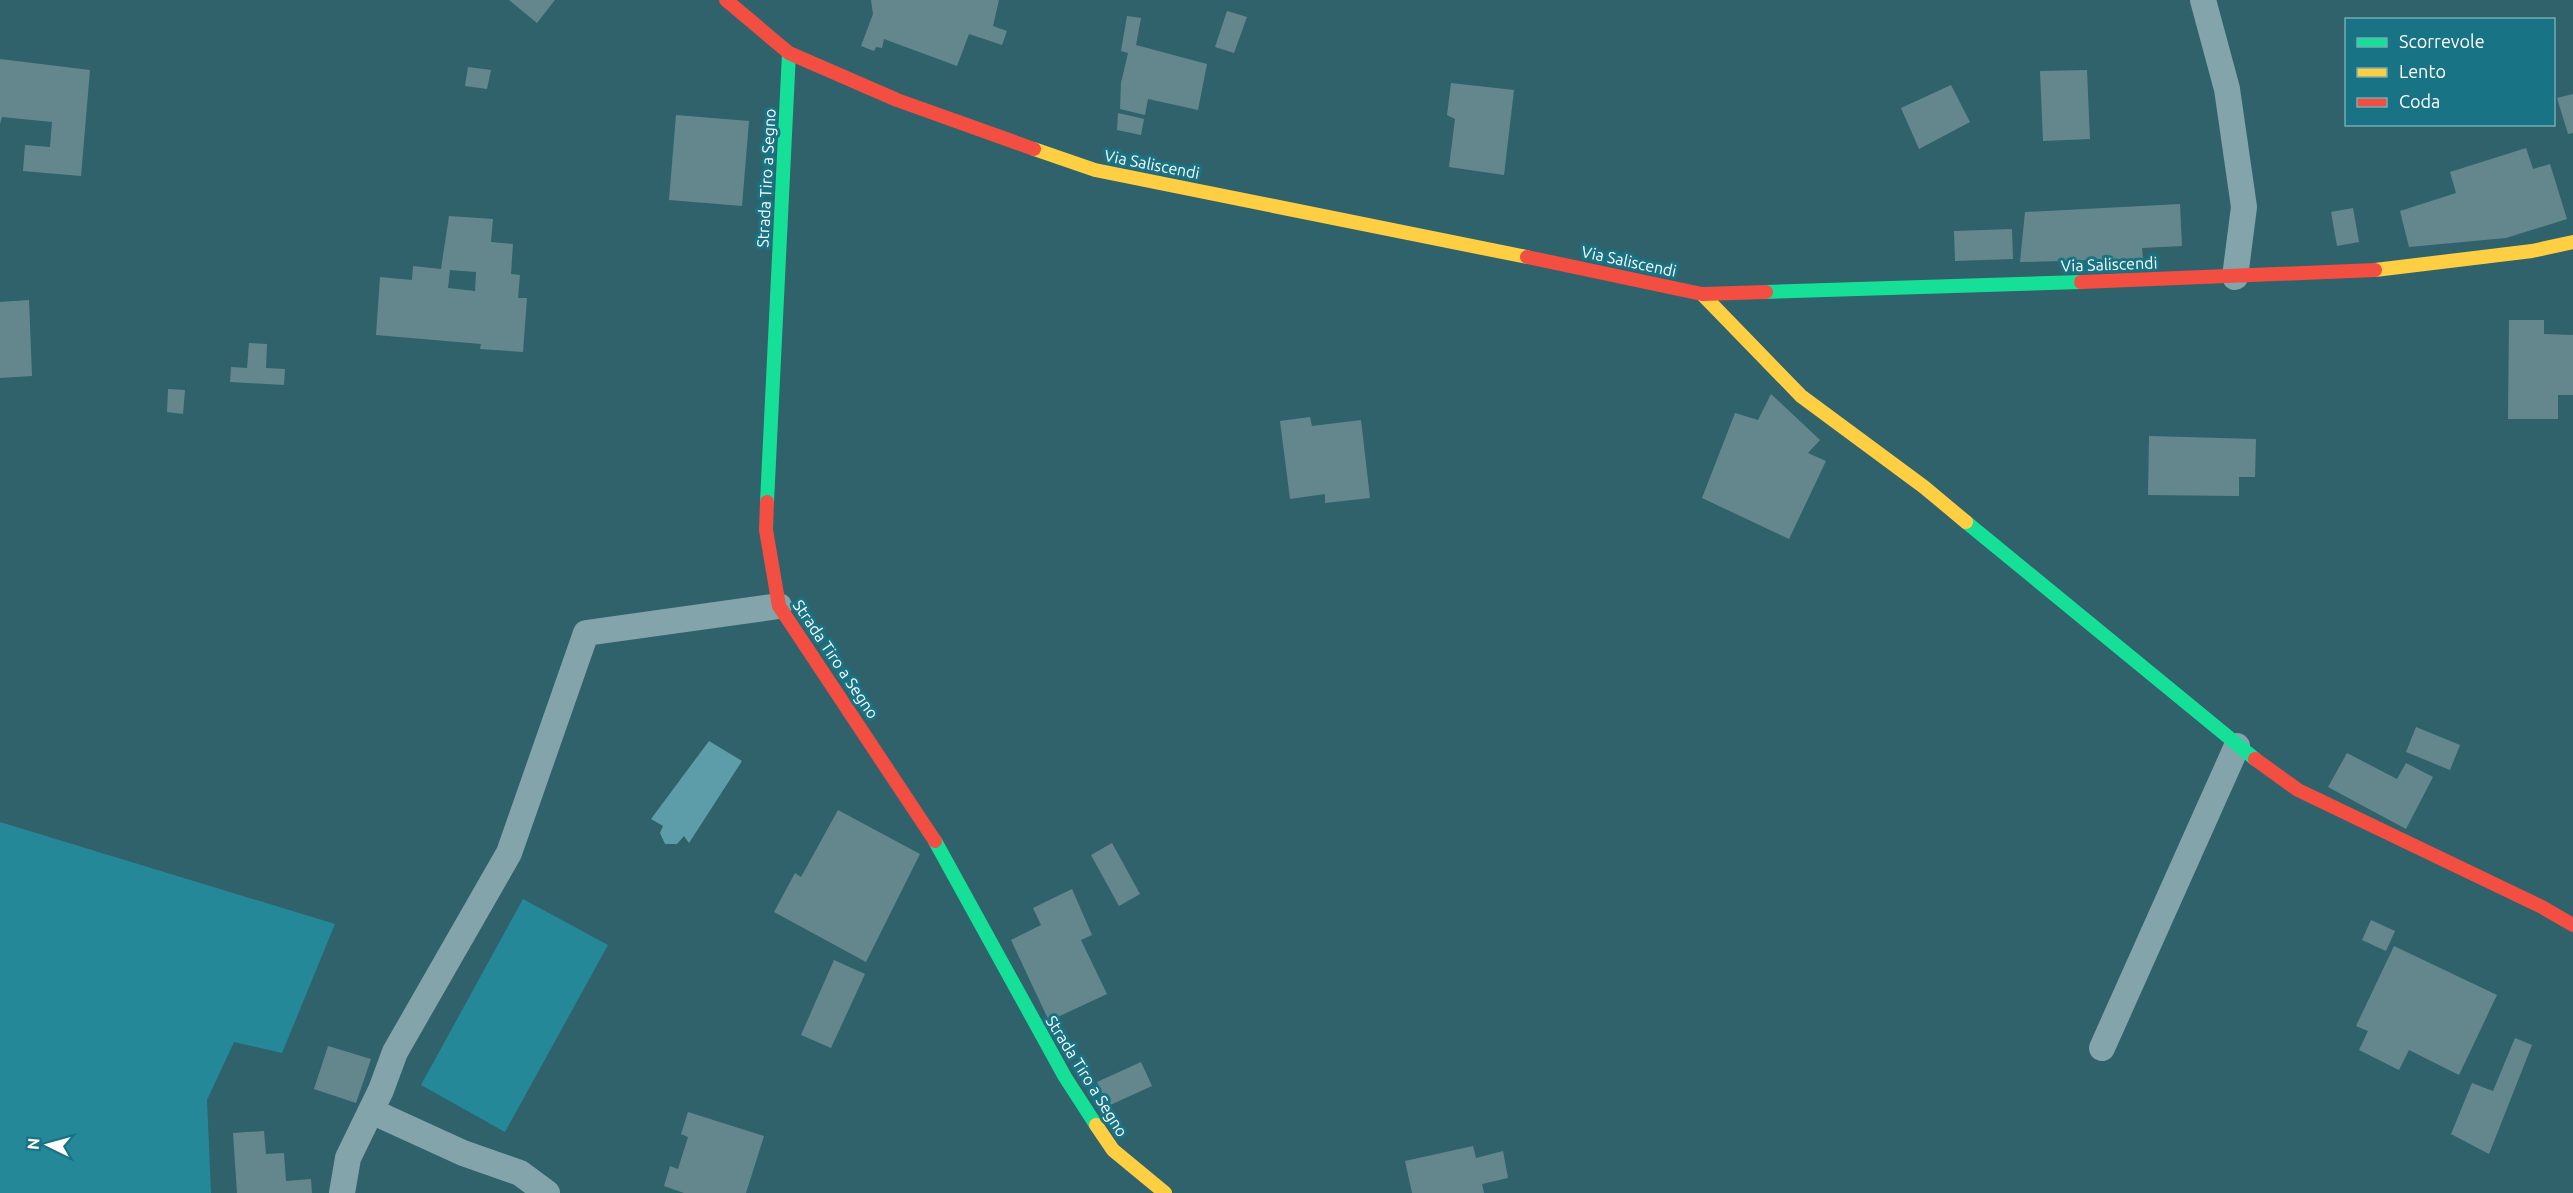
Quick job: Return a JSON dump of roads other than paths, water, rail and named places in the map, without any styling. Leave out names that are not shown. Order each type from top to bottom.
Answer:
[{"type":"street","name":"Via Saliscendi","points":[[726,0],[789,53],[897,100],[1095,170],[1377,225],[1702,294],[2350,273],[2532,251],[2573,243]]},
{"type":"street","name":"Strada Tiro a Segno","points":[[789,53],[766,530],[779,606],[933,837],[1065,1077],[1101,1132],[1113,1150],[1165,1193]]},
{"type":"street","points":[[1702,294],[1801,396],[1924,487],[2237,746],[2298,790],[2542,907],[2573,925]]},
{"type":"lane","points":[[2203,0],[2227,89],[2244,207],[2235,277]]},
{"type":"lane","points":[[342,1193],[348,1158],[371,1111],[395,1052],[509,853],[586,633],[779,606]]},
{"type":"lane","points":[[2102,1048],[2237,746]]},
{"type":"lane","points":[[371,1111],[464,1153],[520,1173],[547,1193]]}]
